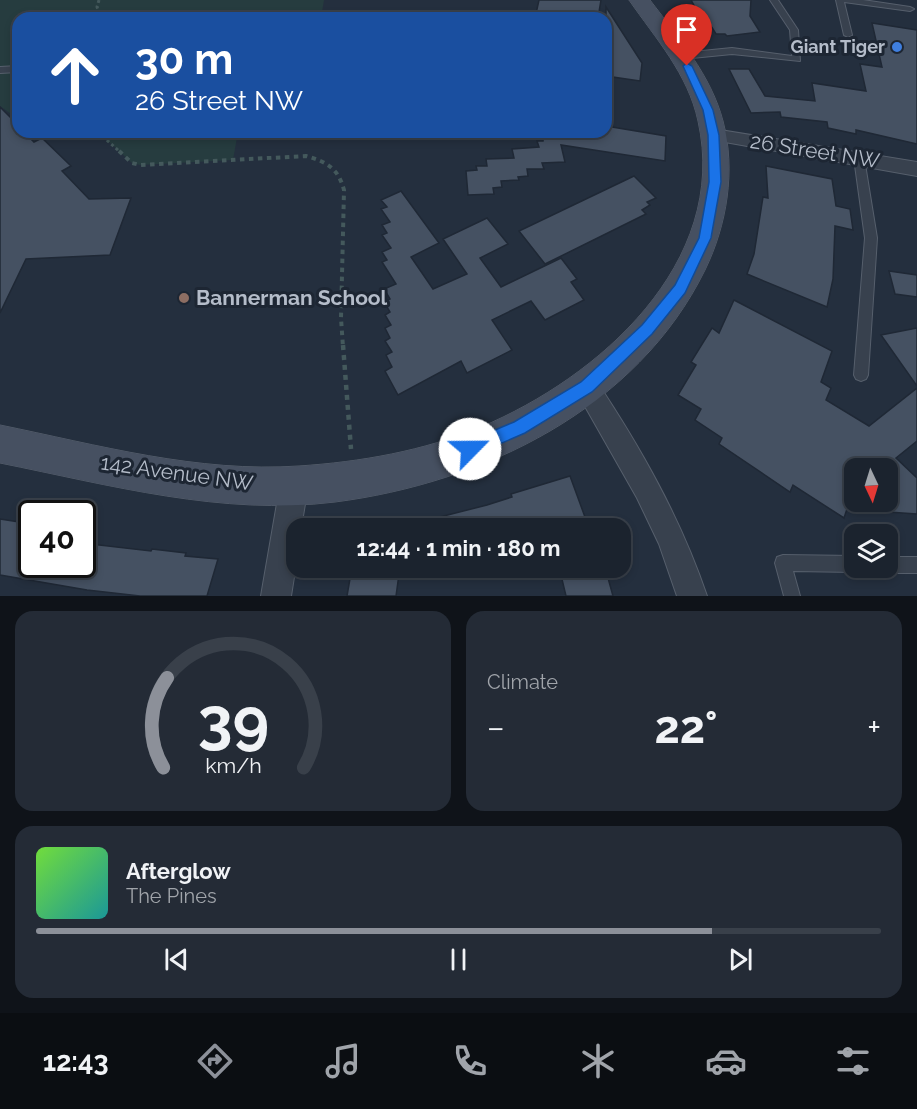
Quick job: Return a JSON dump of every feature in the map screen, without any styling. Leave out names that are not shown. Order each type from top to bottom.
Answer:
[{"type":"street","points":[[639,0],[682,56],[708,110],[714,135],[715,182],[712,209],[705,238],[680,289],[647,330],[586,387],[647,483],[668,528],[692,596]]},
{"type":"street","name":"26 Street NW","points":[[714,135],[917,169]]},
{"type":"street","name":"142 Avenue NW","points":[[0,444],[219,484],[294,486],[354,480],[400,472],[439,461],[519,428],[586,387]]},
{"type":"street","points":[[276,596],[294,486]]},
{"type":"lane","points":[[682,56],[732,51],[797,58],[794,30],[774,0]]},
{"type":"lane","points":[[840,0],[848,35]]},
{"type":"lane","points":[[847,0],[910,9]]},
{"type":"lane","points":[[859,158],[871,238],[861,375]]},
{"type":"lane","points":[[792,596],[783,563],[844,564]]},
{"type":"lane","points":[[898,565],[917,565]]},
{"type":"path","points":[[105,138],[132,163],[140,165],[306,156],[326,162],[335,169],[344,190],[341,318],[354,480]]},
{"type":"green space","points":[[0,0],[324,0],[322,12],[12,12],[12,115],[0,106]]},
{"type":"green space","points":[[105,138],[237,138],[233,160],[140,165],[132,163]]},
{"type":"building","points":[[539,0],[601,0],[599,12],[536,12]]},
{"type":"building","points":[[691,0],[751,0],[750,16],[760,32],[727,36],[716,34],[706,18],[701,18]]},
{"type":"building","points":[[612,16],[642,63],[640,81],[612,77]]},
{"type":"building","points":[[872,23],[917,30],[917,144],[856,130],[856,134],[828,128],[827,122],[781,117],[780,112],[751,113],[729,69],[749,69],[765,96],[815,101],[812,83],[866,91],[860,64],[882,67]]},
{"type":"building","points":[[0,107],[12,119],[12,138],[30,138],[34,142],[42,138],[71,166],[62,171],[89,199],[131,198],[110,255],[26,259],[0,313]]},
{"type":"building","points":[[612,127],[666,136],[665,161],[561,145],[565,162],[542,163],[544,169],[527,169],[528,176],[518,177],[519,180],[501,181],[502,187],[493,188],[494,194],[468,195],[466,171],[477,170],[476,166],[487,166],[486,159],[514,158],[512,149],[539,147],[537,141],[543,141],[543,138],[612,138]]},
{"type":"building","points":[[766,166],[832,179],[836,206],[850,209],[853,230],[835,226],[833,279],[827,307],[747,274],[754,254],[763,197],[768,198]]},
{"type":"building","points":[[634,176],[656,198],[647,202],[650,205],[642,210],[646,214],[545,264],[519,231]]},
{"type":"building","points":[[401,191],[439,243],[411,257],[433,289],[467,274],[443,239],[487,218],[508,244],[480,258],[501,287],[561,258],[577,279],[571,282],[584,300],[545,320],[531,301],[492,320],[512,350],[467,373],[461,361],[398,395],[385,371],[392,367],[386,355],[392,352],[385,341],[390,338],[385,328],[391,325],[385,315],[390,312],[384,302],[390,299],[384,289],[396,284],[382,262],[387,260],[382,252],[391,248],[382,235],[387,233],[382,225],[390,222],[381,209],[387,207],[381,200]]},
{"type":"building","points":[[889,271],[917,275],[917,297],[895,294]]},
{"type":"building","points":[[734,300],[832,351],[821,382],[831,388],[826,400],[869,426],[917,388],[917,441],[896,458],[844,458],[844,512],[846,512],[844,518],[793,485],[790,492],[719,444],[722,438],[695,420],[701,409],[678,395],[696,365],[691,362],[712,328],[719,333]]},
{"type":"building","points":[[917,328],[917,386],[881,335]]},
{"type":"building","points":[[898,460],[917,478],[917,514],[888,512],[898,512]]},
{"type":"building","points":[[570,476],[585,518],[436,518],[487,505],[512,497],[511,494]]},
{"type":"building","points":[[0,519],[18,522],[18,578],[96,578],[96,545],[186,553],[185,556],[218,559],[207,596],[140,596],[87,590],[0,575]]},
{"type":"building","points":[[350,578],[398,578],[396,596],[347,596]]},
{"type":"building","points":[[562,578],[608,578],[613,596],[566,596]]},
{"type":"place","name":"Giant Tiger","points":[[897,47]]},
{"type":"place","name":"Bannerman School","points":[[184,298]]},
{"type":"route","points":[[470,449],[519,428],[586,387],[647,330],[680,289],[705,238],[715,182],[714,135],[708,110],[687,66]]}]
